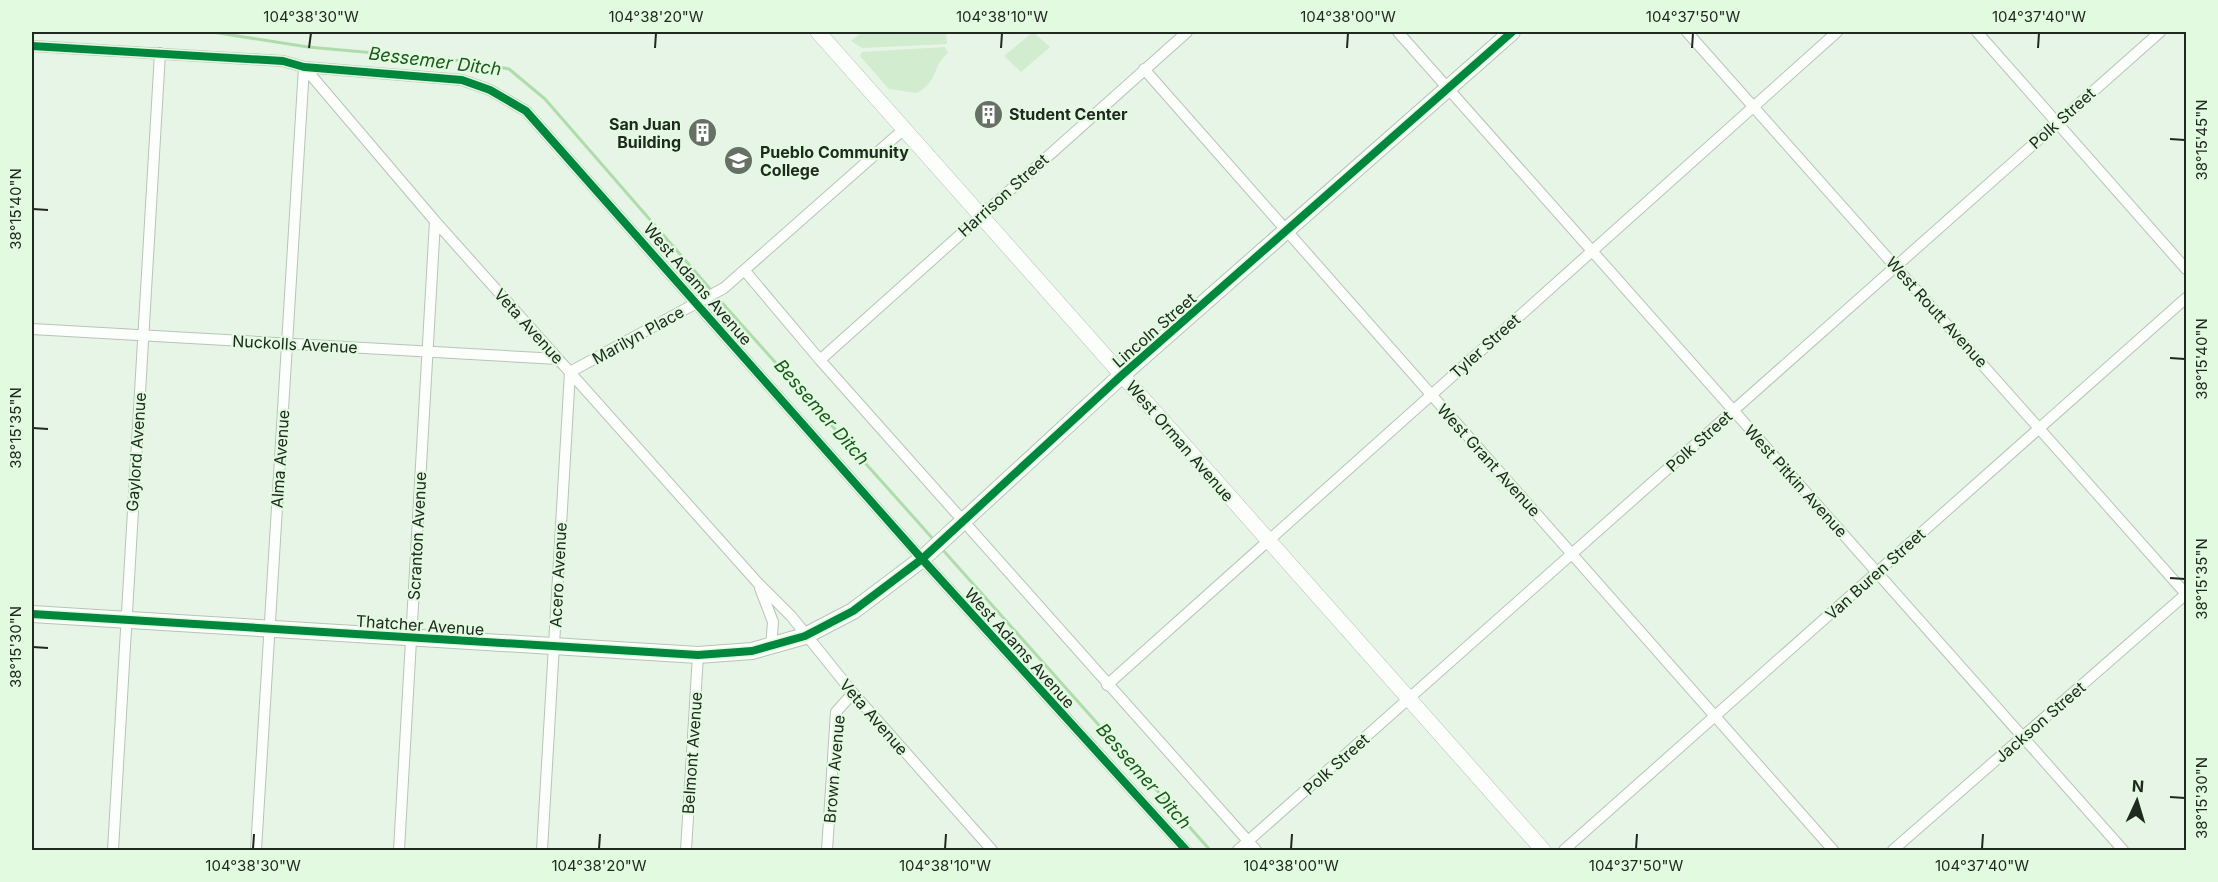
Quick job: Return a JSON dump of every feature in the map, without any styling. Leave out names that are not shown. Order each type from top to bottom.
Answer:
[{"type":"main road","name":"Lincoln Street","points":[[805,636],[853,611],[926,555],[1122,375],[1289,231],[1512,32]]},
{"type":"main road","name":"Thatcher Avenue","points":[[32,614],[698,655],[752,651],[805,636]]},
{"type":"street","name":"West Orman Avenue","points":[[818,32],[1543,850]]},
{"type":"street","name":"Harrison Street","points":[[820,360],[1186,32]]},
{"type":"street","name":"West Pitkin Avenue","points":[[1398,32],[2123,850]]},
{"type":"street","name":"West Routt Avenue","points":[[1687,32],[2187,594]]},
{"type":"street","name":"Tyler Street","points":[[1107,685],[1837,32]]},
{"type":"street","points":[[1977,32],[2187,269]]},
{"type":"street","name":"Polk Street","points":[[1238,850],[2160,32]]},
{"type":"street","name":"West Adams Avenue","points":[[32,46],[283,60],[304,67],[462,80],[490,90],[526,111],[696,303],[926,555],[1186,850]]},
{"type":"street","name":"Gaylord Avenue","points":[[113,850],[160,53]]},
{"type":"street","name":"Veta Avenue","points":[[304,67],[435,221],[757,582],[791,616],[853,693],[992,850]]},
{"type":"street","name":"Alma Avenue","points":[[256,850],[304,67]]},
{"type":"street","name":"West Grant Avenue","points":[[1144,69],[1833,850]]},
{"type":"street","points":[[904,129],[745,271],[959,524],[1256,850]]},
{"type":"street","name":"Scranton Avenue","points":[[399,850],[435,221]]},
{"type":"street","name":"Marilyn Place","points":[[570,372],[707,299],[745,271]]},
{"type":"street","name":"Van Buren Street","points":[[1564,850],[2187,298]]},
{"type":"street","name":"Nuckolls Avenue","points":[[32,329],[558,359]]},
{"type":"street","name":"Acero Avenue","points":[[542,850],[570,372]]},
{"type":"street","name":"Veta Avenue","points":[[757,582],[773,622],[771,647]]},
{"type":"street","name":"Jackson Street","points":[[1893,850],[2187,594]]},
{"type":"street","name":"Belmont Avenue","points":[[686,850],[698,655]]},
{"type":"street","name":"Brown Avenue","points":[[827,850],[836,712],[853,693]]},
{"type":"green space","points":[[862,32],[946,32],[947,44],[862,48],[851,41]]},
{"type":"green space","points":[[1033,32],[1050,47],[1021,72],[1004,56]]},
{"type":"green space","points":[[945,47],[948,53],[939,63],[929,83],[917,93],[889,89],[860,56],[862,52]]},
{"type":"waterway","name":"Bessemer Ditch","points":[[212,32],[308,47],[475,62],[509,69],[545,99],[712,291]]},
{"type":"waterway","name":"Bessemer Ditch","points":[[716,296],[934,540]]},
{"type":"waterway","name":"Bessemer Ditch","points":[[942,549],[1210,850]]},
{"type":"cycle path","points":[[32,614],[698,655],[752,651],[805,636],[853,611],[922,559],[1122,375],[1512,32]]},
{"type":"cycle path","points":[[32,46],[283,61],[304,67],[462,80],[490,90],[526,111],[922,559],[1186,850]]},
{"type":"place","name":"Student Center","points":[[988,114]]},
{"type":"place","name":"San Juan Building","points":[[702,133]]},
{"type":"place","name":"Pueblo Community College","points":[[739,161]]}]
